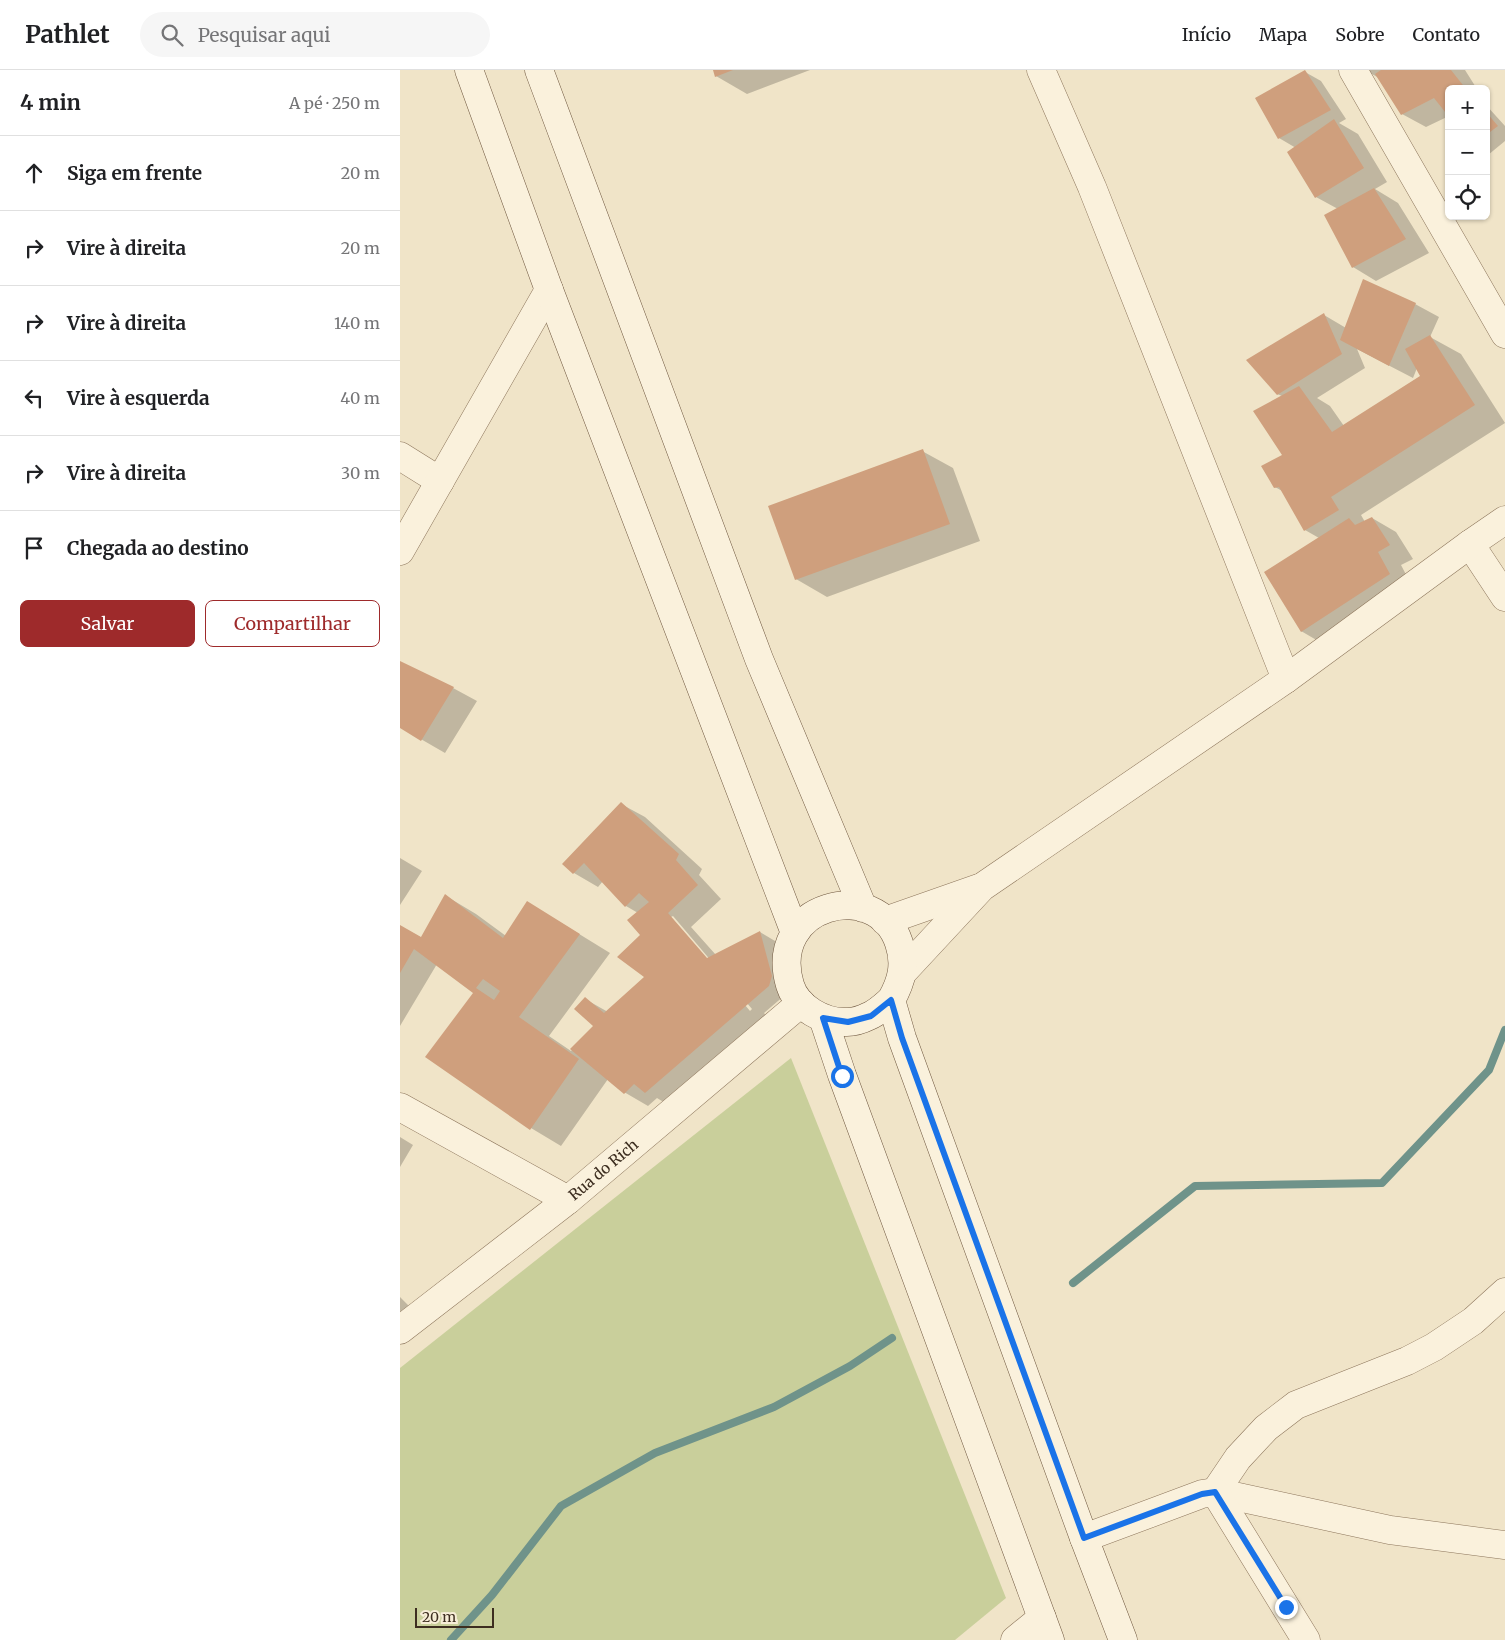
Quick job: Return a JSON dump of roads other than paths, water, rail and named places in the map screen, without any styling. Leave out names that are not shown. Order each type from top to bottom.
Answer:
[{"type":"street","points":[[469,70],[548,290],[795,933]]},
{"type":"street","points":[[539,70],[759,659],[874,914],[897,936],[903,954],[903,972],[899,987],[891,1000],[871,1016],[848,1022],[812,1011]]},
{"type":"street","points":[[1042,70],[1092,187],[1286,679]]},
{"type":"street","points":[[1353,70],[1505,334]]},
{"type":"street","points":[[400,551],[548,290]]},
{"type":"street","points":[[400,456],[440,481]]},
{"type":"street","points":[[903,972],[982,887],[1286,679],[1505,520]]},
{"type":"street","points":[[1470,544],[1505,597]]},
{"type":"street","points":[[982,887],[874,914],[850,905],[825,909],[808,919],[795,933],[787,950],[786,969],[791,988],[812,1011],[842,1076],[1046,1629],[1015,1640]]},
{"type":"street","points":[[891,1000],[902,1038],[1123,1640]]},
{"type":"street","name":"Rua do Rich","points":[[400,1330],[812,1011]]},
{"type":"street","points":[[400,1107],[568,1200]]},
{"type":"street","points":[[1215,1492],[1238,1458],[1266,1428],[1296,1406],[1406,1361],[1427,1350],[1473,1321],[1505,1292]]},
{"type":"street","points":[[1084,1538],[1202,1494],[1215,1492],[1390,1530],[1505,1545]]},
{"type":"street","points":[[1215,1492],[1306,1640]]},
{"type":"waterway","points":[[1073,1283],[1195,1186],[1382,1183],[1489,1070],[1505,1030]]},
{"type":"waterway","points":[[451,1640],[492,1595],[561,1506],[655,1453],[774,1407],[850,1366],[892,1338]]}]
